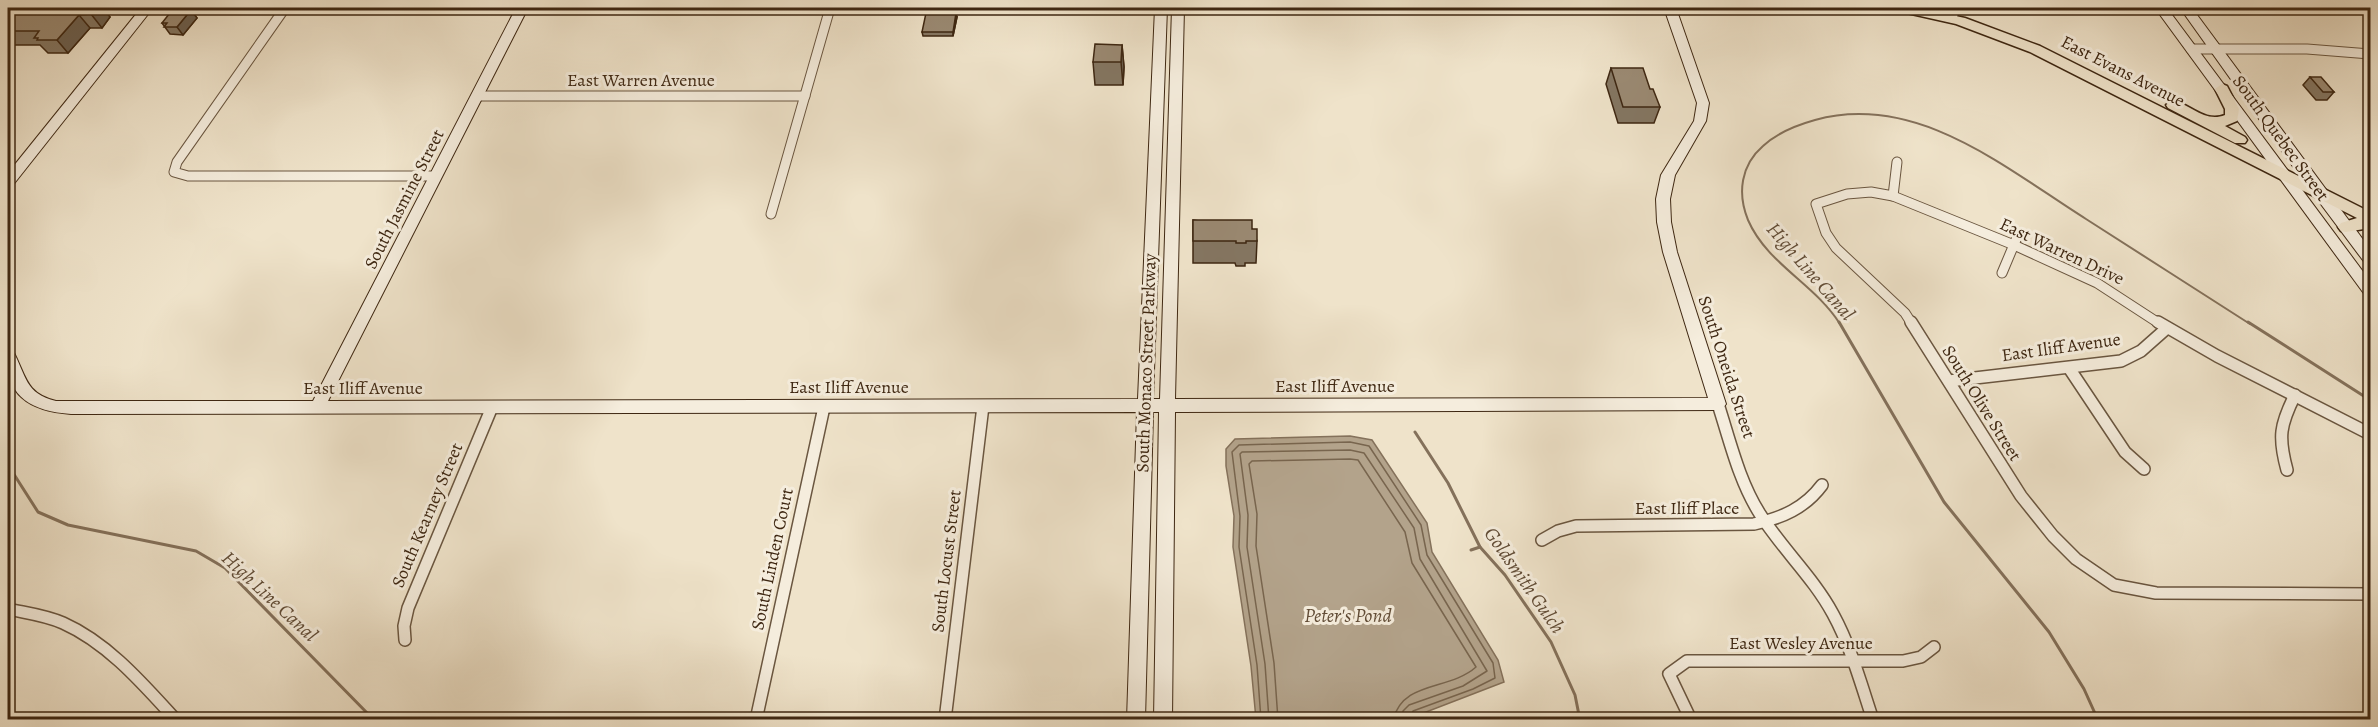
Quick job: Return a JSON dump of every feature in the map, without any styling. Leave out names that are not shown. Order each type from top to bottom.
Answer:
[{"type":"main road","name":"East Evans Avenue","points":[[1903,8],[1952,11],[2040,39],[2304,172]]},
{"type":"main road","name":"East Evans Avenue","points":[[1952,11],[2050,56],[2284,174]]},
{"type":"main road","points":[[2205,121],[2219,123],[2232,118],[2232,109],[2222,89]]},
{"type":"main road","points":[[2304,172],[2370,206]]},
{"type":"main road","points":[[2284,174],[2370,218]]},
{"type":"main road","points":[[2346,227],[2359,223],[2370,223]]},
{"type":"street","points":[[8,20],[19,8]]},
{"type":"street","points":[[8,182],[147,8]]},
{"type":"street","points":[[285,8],[177,162],[174,172],[188,176],[436,176]]},
{"type":"street","name":"South Jasmine Street","points":[[317,408],[522,8]]},
{"type":"street","points":[[771,214],[830,8]]},
{"type":"street","name":"South Monaco Street Parkway","points":[[1136,720],[1145,406],[1161,8]]},
{"type":"street","name":"South Monaco Street Parkway","points":[[1163,720],[1167,406],[1178,8]]},
{"type":"street","name":"South Oneida Street","points":[[1670,8],[1703,103],[1700,121],[1677,157],[1666,181],[1663,205],[1670,252],[1743,481],[1766,523],[1824,600],[1839,626],[1873,720]]},
{"type":"street","name":"South Quebec Street","points":[[2161,8],[2370,291]]},
{"type":"street","name":"South Quebec Street","points":[[2186,8],[2370,259]]},
{"type":"street","points":[[2192,49],[2307,49],[2370,54]]},
{"type":"street","name":"East Warren Avenue","points":[[477,96],[805,96]]},
{"type":"street","points":[[1893,196],[1897,162]]},
{"type":"street","name":"East Warren Drive","points":[[1826,233],[1816,204],[1848,194],[1871,192],[1893,196],[2016,240],[2097,283],[2168,328],[2370,434]]},
{"type":"street","name":"South Olive Street","points":[[1826,233],[1836,248],[1905,313],[2034,514],[2053,537],[2076,559],[2114,585],[2156,593],[2370,594]]},
{"type":"street","points":[[2002,273],[2016,240]]},
{"type":"street","name":"East Iliff Avenue","points":[[1948,381],[2069,368],[2129,358],[2142,351],[2168,328]]},
{"type":"street","name":"East Iliff Avenue","points":[[8,355],[19,382],[28,396],[43,405],[53,407],[1718,404]]},
{"type":"street","points":[[2069,368],[2125,453],[2144,469]]},
{"type":"street","points":[[2287,470],[2278,439],[2284,416],[2295,395]]},
{"type":"street","name":"South Locust Street","points":[[945,720],[983,406]]},
{"type":"street","name":"South Kearney Street","points":[[405,640],[404,626],[408,608],[492,407]]},
{"type":"street","name":"South Linden Court","points":[[756,720],[824,407]]},
{"type":"street","name":"East Iliff Place","points":[[1542,540],[1558,531],[1576,526],[1743,526],[1766,523],[1803,506],[1814,497],[1822,485]]},
{"type":"street","points":[[8,609],[52,619],[103,647],[176,720]]},
{"type":"street","name":"East Wesley Avenue","points":[[1691,720],[1669,674],[1688,661],[1903,661],[1921,657],[1934,647]]},
{"type":"water","name":"Peter's Pond","points":[[1350,436],[1372,440],[1427,523],[1432,552],[1498,660],[1504,682],[1408,719],[1256,719],[1251,666],[1233,547],[1234,516],[1226,466],[1226,449],[1235,439]]},
{"type":"building","points":[[20,8],[97,8],[91,14],[79,15],[57,40],[37,40],[38,38],[34,38],[39,31],[8,31],[8,22]]},
{"type":"building","points":[[173,9],[191,10],[177,27],[164,27],[167,23],[162,23]]},
{"type":"building","points":[[926,13],[956,13],[953,32],[922,32]]},
{"type":"building","points":[[1095,44],[1122,45],[1121,62],[1093,62]]},
{"type":"building","points":[[1611,68],[1643,68],[1650,89],[1653,89],[1660,107],[1623,107]]},
{"type":"building","points":[[2310,77],[2321,77],[2334,92],[2323,92]]},
{"type":"building","points":[[1193,220],[1252,220],[1252,229],[1257,229],[1257,241],[1236,243],[1236,241],[1193,241]]},
{"type":"waterway","name":"High Line Canal","points":[[1840,324],[1818,297],[1779,262],[1756,235],[1748,220],[1742,190],[1750,162],[1774,137],[1815,120],[1853,114],[1889,116],[1924,126],[1958,140],[2024,178],[2250,324]]},
{"type":"waterway","name":"High Line Canal","points":[[1839,322],[1944,502],[2049,632],[2084,689],[2098,720]]},
{"type":"waterway","name":"High Line Canal","points":[[2248,322],[2370,400]]},
{"type":"waterway","name":"Goldsmith Gulch","points":[[1415,432],[1448,483],[1480,547]]},
{"type":"waterway","name":"High Line Canal","points":[[8,465],[38,512],[68,525],[196,551],[225,568],[374,720]]},
{"type":"waterway","points":[[1471,550],[1480,547]]},
{"type":"waterway","name":"Goldsmith Gulch","points":[[1480,547],[1505,575],[1551,642],[1575,695],[1580,720]]}]
